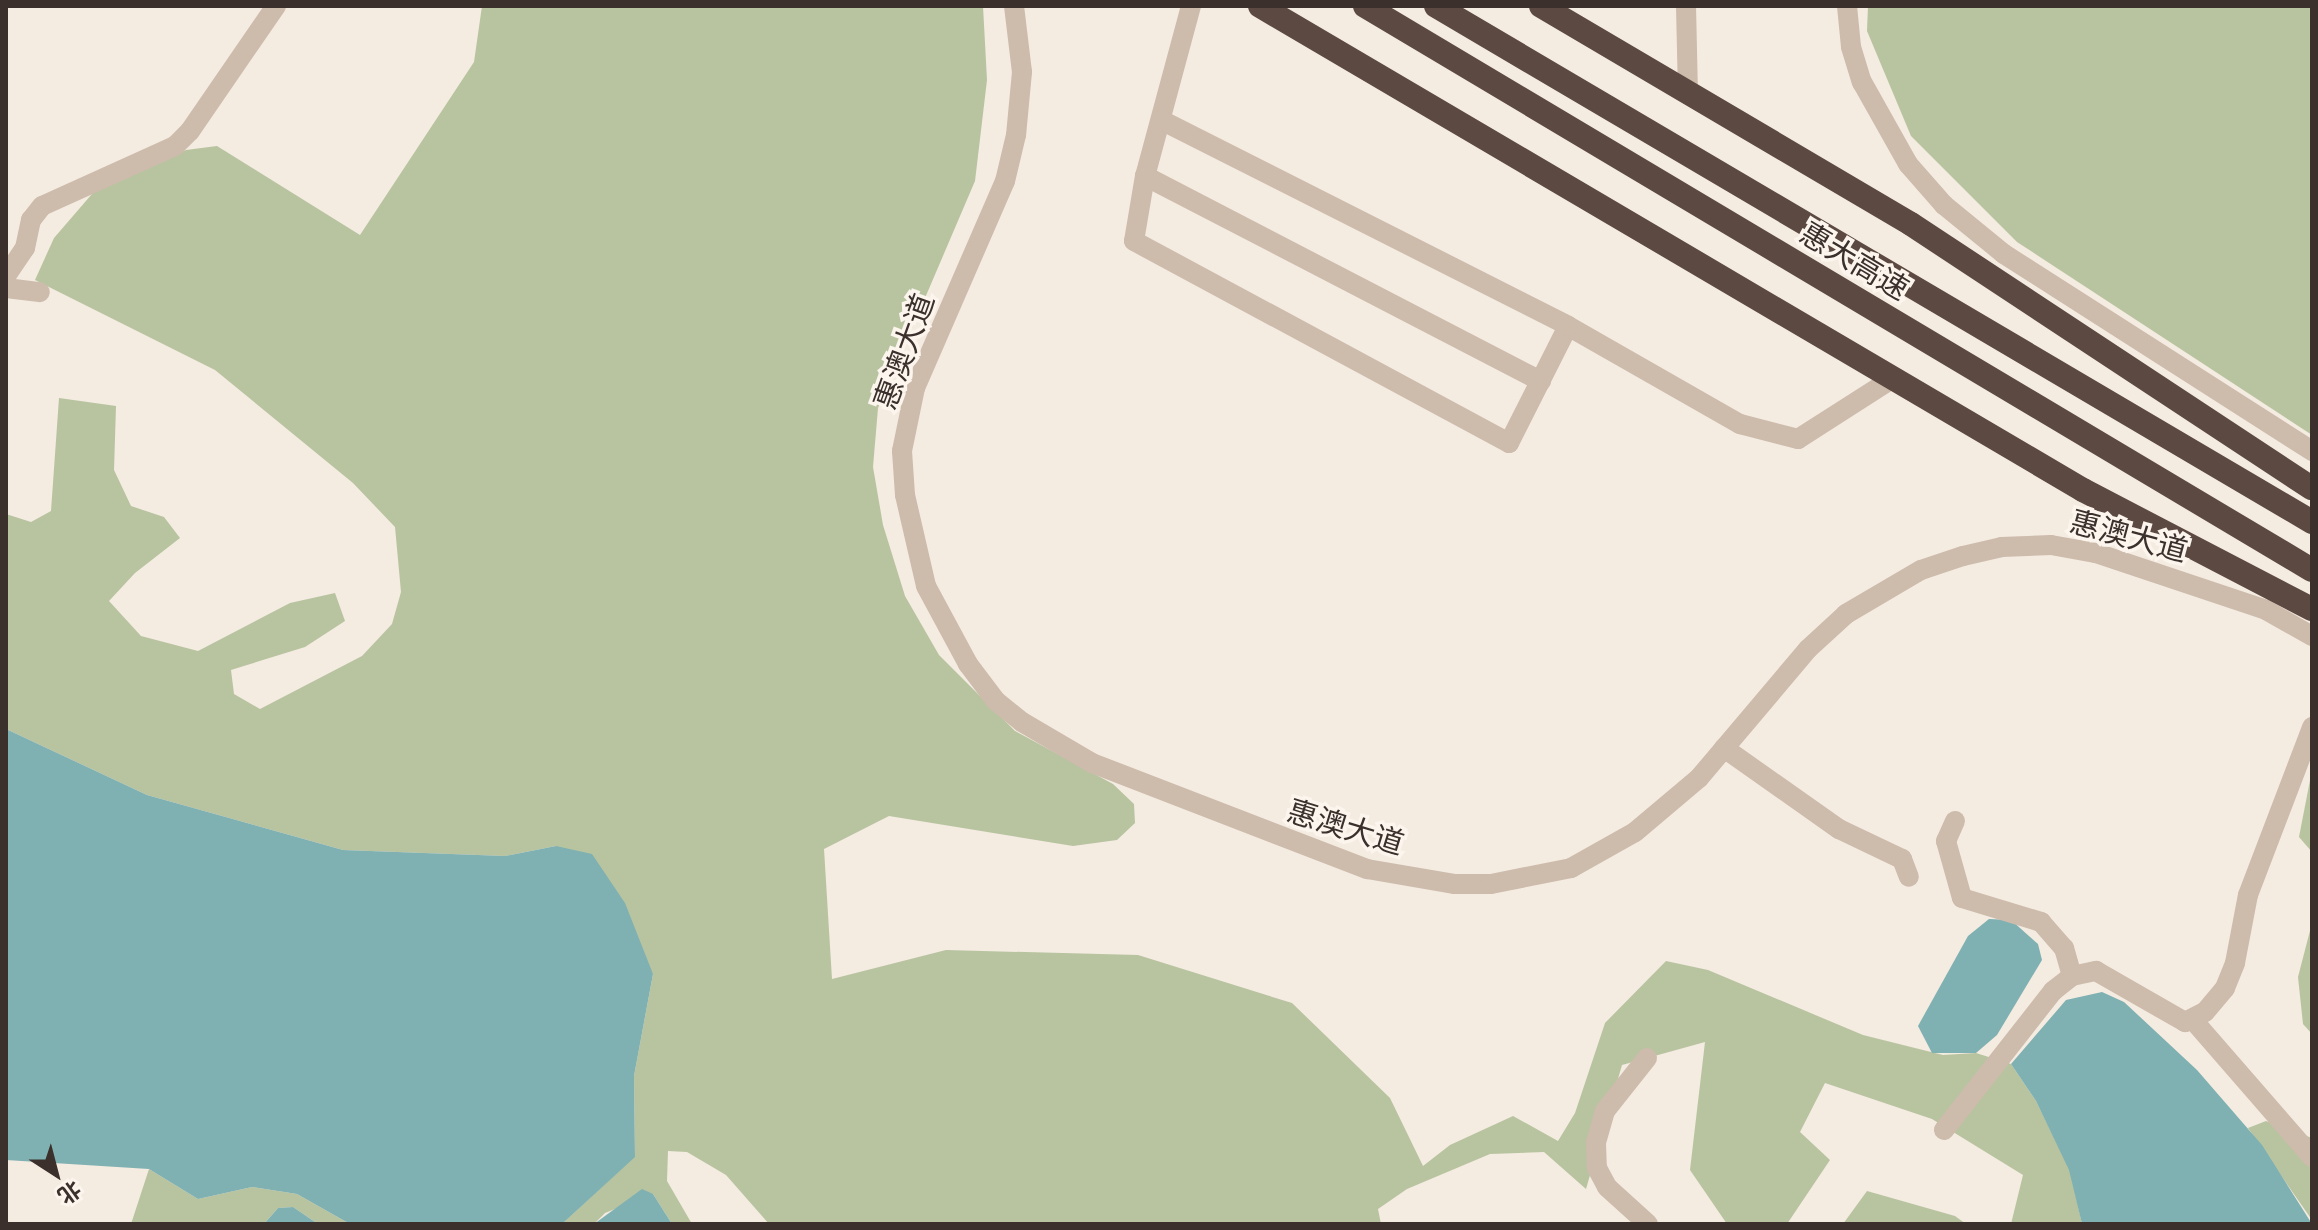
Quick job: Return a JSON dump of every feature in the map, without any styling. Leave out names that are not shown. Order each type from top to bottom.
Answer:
[{"type":"highway","points":[[1260,6],[2083,490],[2312,609]]},
{"type":"highway","name":"惠大高速","points":[[1365,6],[2312,570]]},
{"type":"highway","name":"惠大高速","points":[[1436,6],[2312,522]]},
{"type":"highway","points":[[1541,6],[1911,224],[2312,488]]},
{"type":"street","points":[[6,276],[25,248],[31,220],[42,206],[175,146],[190,131],[276,6]]},
{"type":"street","name":"惠澳大道","points":[[1014,6],[1022,72],[1005,181],[915,388],[902,451],[905,495],[926,586],[968,664],[996,701],[1081,757],[1227,819],[1367,869],[1454,884],[1536,878],[1605,853],[1666,809],[1724,748],[1808,649],[1846,614],[1921,570],[2001,547],[2051,545],[2155,568],[2266,610],[2312,636]]},
{"type":"street","points":[[1191,6],[1145,176],[1134,241],[1509,443],[1568,326]]},
{"type":"street","points":[[1686,6],[1688,92]]},
{"type":"street","points":[[1847,6],[1851,47],[1862,82],[1908,164],[1944,205],[2004,254],[2312,451]]},
{"type":"street","points":[[1161,120],[1568,326],[1740,424],[1798,439],[1892,379]]},
{"type":"street","points":[[1145,176],[1541,381]]},
{"type":"street","points":[[6,288],[40,292]]},
{"type":"street","points":[[1944,1130],[2053,991],[2072,976],[2096,971],[2185,1022],[2193,1020],[2230,976],[2248,895],[2312,727]]},
{"type":"street","points":[[1724,748],[1839,829],[1902,859],[1909,877]]},
{"type":"street","points":[[1955,821],[1946,841],[1962,898],[2041,922],[2064,948],[2072,976]]},
{"type":"street","points":[[2193,1020],[2312,1157]]},
{"type":"street","points":[[1647,1058],[1605,1111],[1596,1143],[1597,1168],[1607,1187],[1648,1224]]},
{"type":"green space","points":[[482,6],[983,6],[987,80],[975,181],[878,408],[873,467],[883,525],[905,596],[939,655],[1015,731],[1113,784],[1134,804],[1135,823],[1117,840],[1073,846],[889,816],[824,849],[832,979],[946,950],[1138,955],[1292,1003],[1390,1098],[1423,1166],[1450,1145],[1513,1116],[1558,1141],[1575,1113],[1605,1023],[1666,961],[1708,970],[1863,1035],[1943,1055],[1976,1053],[2011,1064],[2036,1101],[2070,1170],[2082,1224],[2011,1224],[2023,1175],[1932,1119],[1825,1083],[1800,1132],[1830,1160],[1787,1224],[1727,1224],[1690,1170],[1705,1042],[1622,1065],[1586,1189],[1544,1152],[1490,1154],[1407,1189],[1378,1209],[1381,1224],[769,1224],[726,1175],[687,1152],[668,1151],[667,1181],[692,1224],[672,1224],[653,1194],[605,1213],[594,1224],[562,1224],[635,1156],[634,1076],[653,974],[556,846],[505,856],[343,850],[147,795],[6,729],[6,514],[31,522],[51,511],[59,398],[116,406],[114,470],[131,506],[164,517],[180,538],[135,573],[109,601],[141,636],[198,651],[290,603],[335,593],[345,621],[305,647],[231,670],[234,694],[260,709],[362,656],[392,624],[401,592],[395,527],[353,483],[215,370],[35,280],[54,238],[98,187],[186,150],[217,146],[360,235],[474,62]]},
{"type":"green space","points":[[1868,6],[2312,6],[2312,435],[2017,242],[1911,136],[1867,31]]},
{"type":"green space","points":[[2312,770],[2312,852],[2299,837]]},
{"type":"green space","points":[[2312,923],[2312,1034],[2303,1024],[2298,977]]},
{"type":"green space","points":[[2266,1121],[2312,1138],[2312,1220],[2248,1128]]},
{"type":"green space","points":[[149,1169],[198,1199],[252,1187],[297,1194],[350,1224],[318,1224],[293,1207],[278,1208],[264,1224],[131,1224]]},
{"type":"green space","points":[[1867,1191],[1955,1216],[1966,1224],[1843,1224]]},
{"type":"water","points":[[6,729],[147,795],[343,850],[505,856],[556,846],[592,854],[625,903],[653,974],[634,1076],[635,1157],[562,1224],[350,1224],[297,1194],[252,1187],[198,1199],[149,1169],[6,1160]]},
{"type":"water","points":[[1989,919],[2011,920],[2038,944],[2042,960],[1997,1035],[1976,1053],[1932,1053],[1918,1026],[1968,936]]},
{"type":"water","points":[[2102,992],[2124,1002],[2197,1070],[2262,1145],[2312,1224],[2082,1224],[2069,1170],[2036,1101],[2011,1064],[2066,1000]]},
{"type":"water","points":[[642,1189],[653,1194],[672,1224],[594,1224]]},
{"type":"water","points":[[293,1207],[318,1224],[264,1224],[278,1208]]}]
